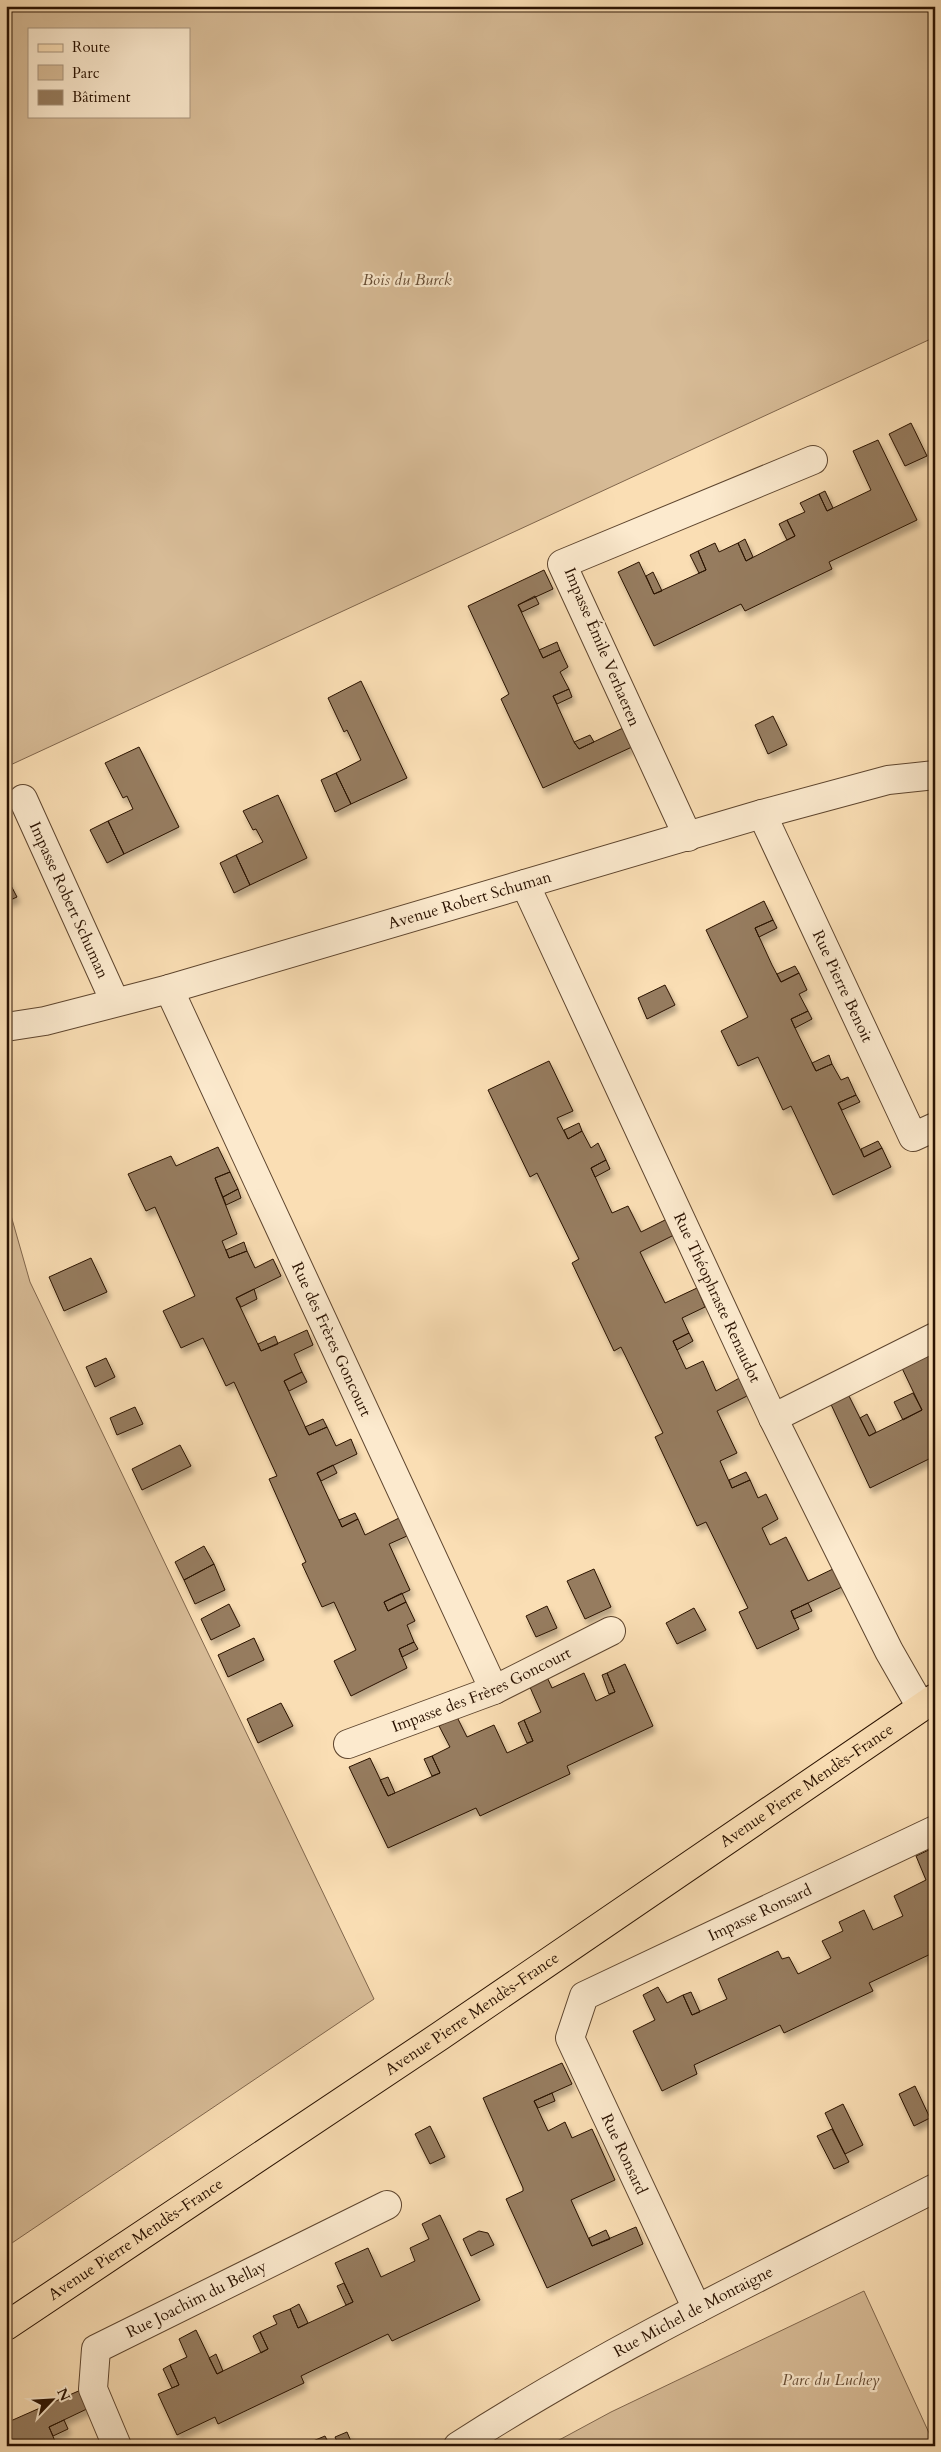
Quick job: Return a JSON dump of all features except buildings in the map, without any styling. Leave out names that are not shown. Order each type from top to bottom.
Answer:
[{"type":"main road","name":"Avenue Pierre Mendès-France","points":[[6,2326],[432,2042],[928,1702]]},
{"type":"street","name":"Impasse Émile Verhaeren","points":[[688,838],[562,564],[813,460]]},
{"type":"street","name":"Avenue Robert Schuman","points":[[6,1028],[45,1021],[169,989],[688,838],[762,814],[888,780],[935,775]]},
{"type":"street","name":"Impasse Robert Schuman","points":[[23,799],[115,1002]]},
{"type":"street","name":"Rue Pierre Benoit","points":[[762,814],[913,1136],[935,1127]]},
{"type":"street","name":"Rue Théophraste Renaudot","points":[[525,884],[773,1418],[889,1651],[928,1702]]},
{"type":"street","name":"Rue des Frères Goncourt","points":[[169,989],[494,1690]]},
{"type":"street","points":[[773,1418],[935,1338]]},
{"type":"street","name":"Impasse des Frères Goncourt","points":[[348,1744],[494,1690],[611,1631]]},
{"type":"street","name":"Impasse Ronsard","points":[[584,1996],[935,1830]]},
{"type":"street","name":"Rue Ronsard","points":[[584,1996],[570,2038],[697,2310]]},
{"type":"street","name":"Rue Michel de Montaigne","points":[[458,2446],[513,2411],[697,2310],[935,2188]]},
{"type":"street","name":"Rue Joachim du Bellay","points":[[117,2446],[94,2389],[96,2349],[387,2205]]},
{"type":"green space","name":"Bois du Burck","points":[[6,6],[935,6],[935,337],[6,767]]},
{"type":"green space","points":[[6,1198],[30,1282],[374,1999],[6,2247]]},
{"type":"green space","name":"Parc du Luchey","points":[[864,2291],[935,2446],[548,2446],[611,2412]]}]
